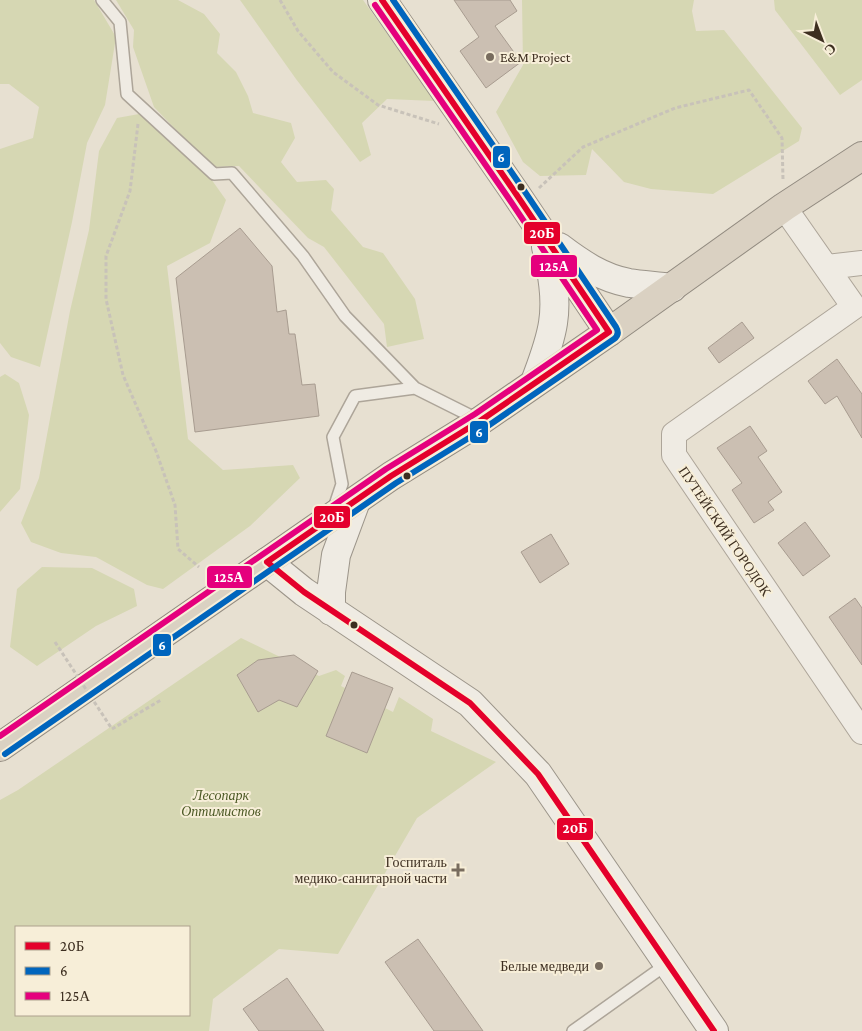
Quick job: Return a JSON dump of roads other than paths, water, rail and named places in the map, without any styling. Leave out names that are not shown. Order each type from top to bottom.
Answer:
[{"type":"highway","points":[[0,747],[392,476],[480,421],[672,288],[784,207],[862,156]]},
{"type":"street","points":[[382,0],[609,332]]},
{"type":"street","name":"ПУТЕЙСКИЙ ГОРОДОК","points":[[784,207],[858,313],[674,434],[674,455],[862,732]]},
{"type":"street","points":[[544,236],[571,257],[593,270],[628,282],[672,288]]},
{"type":"street","points":[[536,382],[553,324],[555,300],[553,274],[544,236]]},
{"type":"street","points":[[827,267],[862,263]]},
{"type":"street","points":[[331,611],[331,592],[336,555],[356,501]]},
{"type":"street","points":[[267,562],[331,611],[470,702],[538,774],[714,1031]]},
{"type":"lane","points":[[102,0],[120,22],[127,94],[214,174],[232,173],[303,256],[345,316],[415,388],[480,421]]},
{"type":"lane","points":[[331,518],[342,484],[333,437],[355,396],[415,388]]},
{"type":"lane","points":[[573,1031],[667,964]]},
{"type":"place","name":"E&M Project","points":[[490,57]]},
{"type":"place","name":"Госпиталь медико-санитарной части","points":[[458,870]]},
{"type":"place","name":"Белые медведи","points":[[599,966]]},
{"type":"park label","name":"Лесопарк Оптимистов","points":[[221,804]]}]
